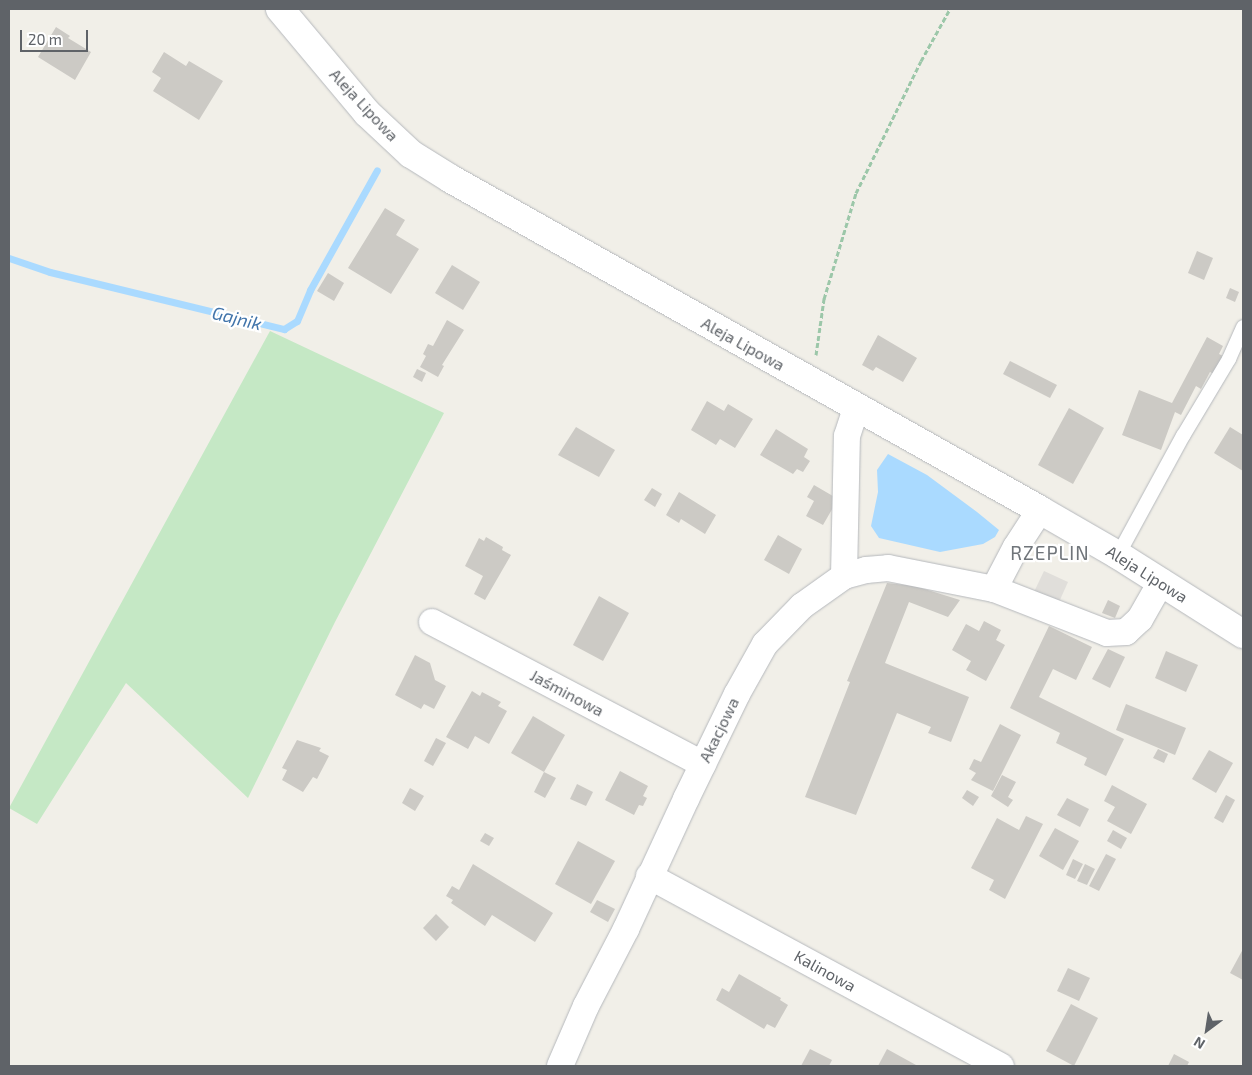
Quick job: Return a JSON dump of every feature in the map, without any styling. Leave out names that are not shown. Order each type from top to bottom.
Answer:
[{"type":"street","name":"Aleja Lipowa","points":[[280,9],[367,113],[411,154],[451,179],[1040,510],[1118,555],[1243,634]]},
{"type":"street","points":[[856,408],[847,436],[844,576],[866,570],[888,568],[994,589],[1107,633],[1126,632],[1140,619],[1161,582]]},
{"type":"street","points":[[994,589],[1016,548],[1040,510]]},
{"type":"street","name":"Akacjowa","points":[[560,1066],[586,1006],[626,929],[649,876],[703,764],[765,644],[802,606],[844,576]]},
{"type":"street","name":"Jaśminowa","points":[[432,622],[703,764]]},
{"type":"street","name":"Kalinowa","points":[[649,876],[1001,1066]]},
{"type":"lane","points":[[1118,555],[1183,436],[1230,359],[1243,327]]},
{"type":"path","points":[[810,382],[824,299],[856,193],[921,61],[950,9]]},
{"type":"shaded area","points":[[1044,571],[1068,582],[1059,602],[1034,592]]},
{"type":"green space","points":[[270,331],[444,413],[335,622],[248,798],[126,683],[37,824],[9,808]]},
{"type":"water","points":[[888,454],[927,475],[977,512],[999,530],[995,537],[983,544],[940,552],[879,538],[871,526],[878,492],[877,470]]},
{"type":"building","points":[[56,27],[70,36],[68,38],[91,52],[75,80],[38,57]]},
{"type":"building","points":[[164,52],[186,66],[189,61],[223,81],[199,120],[153,91],[161,78],[152,72]]},
{"type":"building","points":[[385,208],[405,220],[396,235],[419,249],[391,294],[348,268]]},
{"type":"building","points":[[1197,251],[1213,258],[1204,280],[1188,273]]},
{"type":"building","points":[[452,265],[480,282],[463,310],[435,293]]},
{"type":"building","points":[[328,273],[344,283],[334,301],[317,291]]},
{"type":"building","points":[[1230,288],[1239,292],[1235,302],[1226,298]]},
{"type":"building","points":[[447,320],[464,330],[442,365],[444,366],[438,377],[420,367],[426,356],[423,354],[428,344],[433,346]]},
{"type":"building","points":[[878,335],[917,358],[903,382],[876,367],[873,371],[862,365]]},
{"type":"building","points":[[1207,337],[1223,346],[1219,354],[1225,357],[1216,375],[1210,372],[1201,389],[1196,386],[1181,415],[1175,412],[1161,450],[1122,435],[1139,390],[1172,403]]},
{"type":"building","points":[[1010,361],[1057,385],[1050,398],[1003,374]]},
{"type":"building","points":[[417,369],[426,373],[422,382],[413,377]]},
{"type":"building","points":[[707,401],[724,411],[728,404],[753,419],[735,448],[720,439],[716,445],[691,430]]},
{"type":"building","points":[[1069,408],[1104,428],[1073,484],[1038,465]]},
{"type":"building","points":[[576,427],[615,450],[599,477],[558,455]]},
{"type":"building","points":[[1230,427],[1243,435],[1243,471],[1214,453]]},
{"type":"building","points":[[776,429],[808,449],[804,457],[810,461],[803,472],[797,469],[793,474],[760,455]]},
{"type":"building","points":[[814,485],[838,499],[823,525],[806,516],[814,501],[807,497]]},
{"type":"building","points":[[652,488],[662,494],[655,507],[644,500]]},
{"type":"building","points":[[679,492],[716,515],[705,534],[681,519],[679,523],[666,515]]},
{"type":"building","points":[[778,535],[802,549],[789,574],[764,560]]},
{"type":"building","points":[[486,537],[503,547],[502,550],[511,555],[485,600],[474,594],[483,576],[465,566],[479,538],[484,541]]},
{"type":"building","points":[[887,583],[915,586],[960,600],[948,617],[909,602],[885,663],[969,697],[951,742],[928,733],[931,727],[897,713],[856,815],[805,797],[850,682],[847,681]]},
{"type":"building","points":[[599,596],[629,613],[603,661],[573,645]]},
{"type":"building","points":[[1108,600],[1120,606],[1115,618],[1102,613]]},
{"type":"building","points":[[984,621],[1001,630],[996,640],[1005,645],[986,681],[966,670],[971,661],[952,650],[966,624],[979,631]]},
{"type":"building","points":[[1049,626],[1092,647],[1076,680],[1053,669],[1039,697],[1124,739],[1106,776],[1084,765],[1087,758],[1056,743],[1060,733],[1010,708]]},
{"type":"building","points":[[1108,649],[1125,657],[1110,688],[1092,679]]},
{"type":"building","points":[[1166,651],[1198,665],[1186,692],[1155,678]]},
{"type":"building","points":[[415,655],[430,663],[435,680],[446,686],[434,709],[424,704],[421,709],[395,695]]},
{"type":"building","points":[[472,691],[480,696],[482,692],[501,702],[498,706],[507,711],[489,744],[475,736],[468,749],[446,737]]},
{"type":"building","points":[[1126,704],[1186,728],[1175,755],[1116,730]]},
{"type":"building","points":[[533,716],[565,735],[544,772],[511,753]]},
{"type":"building","points":[[1000,724],[1021,735],[993,791],[971,780],[976,773],[969,769],[974,759],[981,762]]},
{"type":"building","points":[[436,738],[446,743],[433,766],[424,761]]},
{"type":"building","points":[[297,740],[321,748],[319,751],[329,756],[317,779],[313,777],[303,792],[282,780],[287,770],[282,768]]},
{"type":"building","points":[[1158,749],[1168,754],[1164,763],[1153,758]]},
{"type":"building","points":[[1209,750],[1233,763],[1216,793],[1192,779]]},
{"type":"building","points":[[620,771],[648,786],[643,796],[647,798],[643,806],[639,805],[634,815],[605,800]]},
{"type":"building","points":[[544,772],[556,778],[545,798],[534,792]]},
{"type":"building","points":[[1002,775],[1016,782],[1008,797],[1013,800],[1008,807],[991,796]]},
{"type":"building","points":[[577,784],[593,792],[586,806],[570,799]]},
{"type":"building","points":[[1112,785],[1147,804],[1131,834],[1107,821],[1115,807],[1104,801]]},
{"type":"building","points":[[410,788],[424,796],[415,811],[402,803]]},
{"type":"building","points":[[967,790],[979,797],[973,806],[962,798]]},
{"type":"building","points":[[1226,795],[1235,800],[1223,823],[1214,818]]},
{"type":"building","points":[[1067,798],[1089,809],[1080,827],[1057,815]]},
{"type":"building","points":[[1026,816],[1043,824],[1005,899],[989,890],[994,880],[971,868],[997,818],[1019,830]]},
{"type":"building","points":[[1055,828],[1079,841],[1063,870],[1039,856]]},
{"type":"building","points":[[1113,830],[1127,838],[1121,849],[1107,841]]},
{"type":"building","points":[[485,833],[494,838],[489,846],[480,841]]},
{"type":"building","points":[[578,841],[615,861],[591,904],[555,884]]},
{"type":"building","points":[[1106,854],[1116,859],[1099,891],[1089,886]]},
{"type":"building","points":[[1073,859],[1083,864],[1075,879],[1066,875]]},
{"type":"building","points":[[473,864],[553,913],[535,942],[492,915],[485,926],[451,903],[453,900],[446,896],[452,886],[459,890]]},
{"type":"building","points":[[1085,864],[1095,869],[1087,885],[1077,881]]},
{"type":"building","points":[[597,900],[615,909],[608,922],[590,912]]},
{"type":"building","points":[[436,914],[449,927],[436,941],[423,928]]},
{"type":"building","points":[[1243,949],[1243,980],[1230,973]]},
{"type":"building","points":[[1068,968],[1090,978],[1079,1001],[1057,991]]},
{"type":"building","points":[[739,974],[781,998],[780,1000],[788,1005],[775,1028],[767,1024],[764,1029],[716,1000],[722,988],[729,992]]},
{"type":"building","points":[[1071,1004],[1098,1018],[1074,1066],[1046,1051]]},
{"type":"building","points":[[810,1049],[832,1060],[829,1066],[801,1066]]},
{"type":"building","points":[[887,1049],[916,1065],[878,1066]]},
{"type":"building","points":[[1174,1054],[1189,1062],[1187,1066],[1168,1066]]},
{"type":"waterway","name":"Gajnik","points":[[9,258],[50,272],[284,329],[297,321],[310,290],[377,170]]},
{"type":"district","name":"RZEPLIN","points":[[1050,553]]}]
